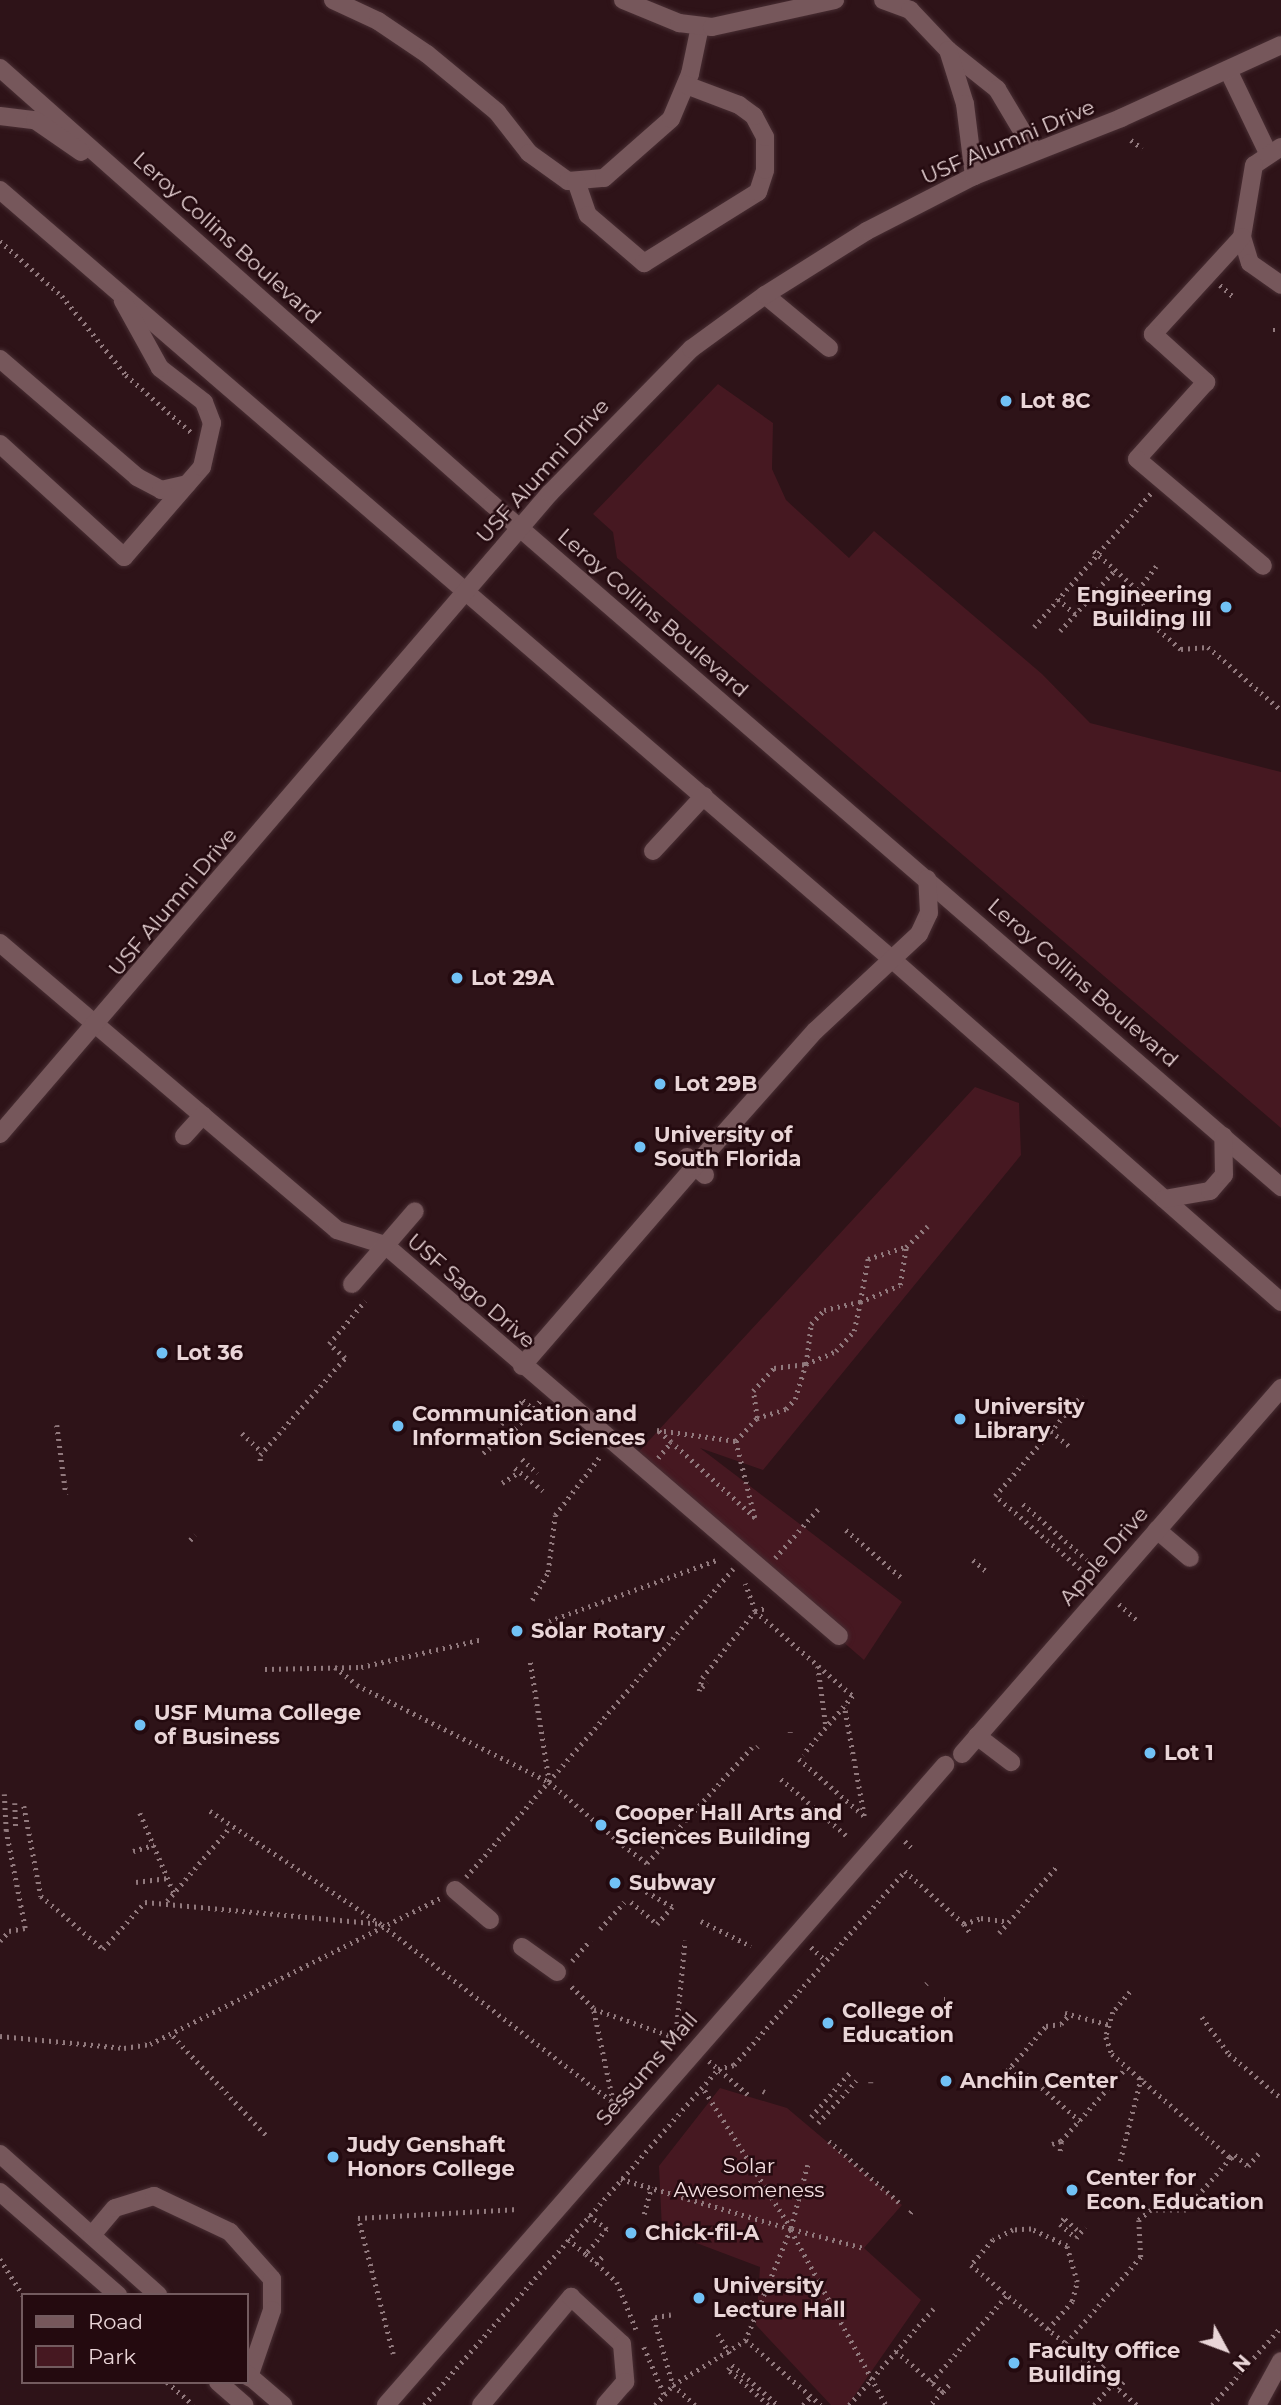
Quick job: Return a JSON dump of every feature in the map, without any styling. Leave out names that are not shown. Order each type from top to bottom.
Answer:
[{"type":"street","points":[[333,0],[378,21],[427,54],[497,112],[529,153],[562,178],[576,181],[604,178],[638,151],[671,119],[685,85],[700,26]]},
{"type":"street","points":[[623,0],[678,23],[700,26],[835,0]]},
{"type":"street","points":[[883,0],[911,10],[948,50],[997,89],[1034,151]]},
{"type":"street","name":"USF Alumni Drive","points":[[0,1134],[98,1026],[520,529],[691,349],[765,295],[867,231],[974,176],[1229,72],[1281,45]]},
{"type":"street","points":[[948,50],[965,104],[974,176]]},
{"type":"street","name":"Leroy Collins Boulevard","points":[[0,68],[520,529],[1281,1187]]},
{"type":"street","points":[[1229,72],[1275,150],[1254,165],[1242,237],[1250,263],[1262,279],[1281,285]]},
{"type":"street","points":[[576,181],[588,215],[644,263],[758,192],[765,170],[765,137],[754,116],[739,104],[685,85]]},
{"type":"street","points":[[0,116],[35,120],[158,207]]},
{"type":"street","points":[[0,190],[704,796],[1281,1302]]},
{"type":"street","points":[[1242,237],[1153,334],[1206,382],[1137,459],[1263,566]]},
{"type":"street","points":[[0,444],[124,557],[202,467],[212,423],[204,402],[160,368],[116,289]]},
{"type":"street","points":[[765,295],[829,348]]},
{"type":"street","points":[[0,359],[137,477],[160,490],[187,484]]},
{"type":"street","points":[[653,851],[704,796]]},
{"type":"street","points":[[522,1366],[815,1031],[894,961],[919,934],[929,913],[927,879]]},
{"type":"street","name":"USF Sago Drive","points":[[0,943],[337,1230],[386,1245],[522,1366],[839,1636]]},
{"type":"street","points":[[184,1136],[203,1115]]},
{"type":"street","points":[[1164,1199],[1210,1191],[1224,1175],[1223,1136]]},
{"type":"street","points":[[352,1284],[415,1212]]},
{"type":"street","name":"Apple Drive","points":[[962,1754],[1281,1388]]},
{"type":"street","points":[[1157,1530],[1190,1558]]},
{"type":"street","points":[[977,1736],[1011,1762]]},
{"type":"street","name":"Sessums Mall","points":[[386,2405],[945,1765]]},
{"type":"street","points":[[454,1890],[490,1920]]},
{"type":"street","points":[[522,1947],[564,1974]]},
{"type":"street","points":[[0,2154],[156,2293]]},
{"type":"street","points":[[0,2192],[116,2293]]},
{"type":"street","points":[[92,2235],[115,2208],[154,2196],[230,2232],[272,2279],[270,2320],[248,2376],[283,2405]]},
{"type":"street","points":[[481,2405],[571,2297],[622,2344],[625,2382],[605,2405]]},
{"type":"street","points":[[1257,2405],[1281,2361]]},
{"type":"street","points":[[220,2384],[244,2405]]},
{"type":"path","points":[[1130,140],[1142,148]]},
{"type":"path","points":[[0,241],[62,296],[125,375],[194,435]]},
{"type":"path","points":[[1217,283],[1235,298]]},
{"type":"path","points":[[1034,626],[1153,490]]},
{"type":"path","points":[[1096,553],[1138,590],[1153,625],[1181,649],[1208,647],[1281,710]]},
{"type":"path","points":[[1138,590],[1156,566]]},
{"type":"path","points":[[1060,631],[1115,570]]},
{"type":"path","points":[[1058,599],[1075,614]]},
{"type":"path","points":[[757,1418],[754,1391],[774,1368],[806,1364],[836,1351],[854,1331],[868,1259],[906,1247],[928,1226]]},
{"type":"path","points":[[736,1441],[757,1418],[786,1409],[795,1399],[806,1364],[811,1324],[824,1310],[860,1302],[900,1285],[906,1247]]},
{"type":"path","points":[[242,1433],[260,1457],[345,1358],[328,1344],[372,1293]]},
{"type":"path","points":[[314,1401],[315,1392]]},
{"type":"path","points":[[530,1392],[548,1409]]},
{"type":"path","points":[[1080,1569],[995,1496],[1002,1484],[1082,1395]]},
{"type":"path","points":[[501,1424],[523,1399],[533,1409]]},
{"type":"path","points":[[515,1429],[540,1401]]},
{"type":"path","points":[[57,1425],[66,1494]]},
{"type":"path","points":[[657,1430],[710,1437],[736,1441],[755,1518],[657,1430]]},
{"type":"path","points":[[1051,1431],[1071,1448]]},
{"type":"path","points":[[484,1453],[490,1448]]},
{"type":"path","points":[[593,1448],[611,1463]]},
{"type":"path","points":[[532,1600],[548,1572],[555,1515],[601,1454]]},
{"type":"path","points":[[522,1460],[537,1473]]},
{"type":"path","points":[[502,1483],[517,1470],[543,1492]]},
{"type":"path","points":[[1023,1504],[1087,1560]]},
{"type":"path","points":[[782,1550],[818,1509]]},
{"type":"path","points":[[846,1530],[902,1578]]},
{"type":"path","points":[[190,1540],[195,1535]]},
{"type":"path","points":[[712,1550],[734,1569],[750,1591],[755,1611],[853,1696],[844,1705],[801,1757],[864,1816],[844,1705]]},
{"type":"path","points":[[549,1621],[722,1558]]},
{"type":"path","points":[[973,1560],[986,1571]]},
{"type":"path","points":[[0,2036],[124,2048],[173,2036],[382,1925],[454,1890],[734,1569]]},
{"type":"path","points":[[1118,1604],[1137,1619]]},
{"type":"path","points":[[707,1682],[701,1689],[755,1611],[766,1608]]},
{"type":"path","points":[[265,1669],[360,1667],[483,1639]]},
{"type":"path","points":[[530,1662],[549,1782]]},
{"type":"path","points":[[817,1665],[826,1727]]},
{"type":"path","points":[[335,1667],[357,1685],[549,1782],[647,1866]]},
{"type":"path","points":[[623,1846],[647,1863],[754,1746]]},
{"type":"path","points":[[781,1779],[847,1836]]},
{"type":"path","points":[[0,1941],[9,1931],[24,1928],[4,1794]]},
{"type":"path","points":[[15,1803],[16,1828]]},
{"type":"path","points":[[24,1807],[41,1896],[103,1948],[145,1902],[382,1925]]},
{"type":"path","points":[[210,1811],[230,1827],[382,1925],[613,2102],[593,2008],[564,1974],[590,1940]]},
{"type":"path","points":[[140,1813],[174,1893]]},
{"type":"path","points":[[166,1902],[230,1827]]},
{"type":"path","points":[[614,1838],[618,1833]]},
{"type":"path","points":[[133,1851],[154,1845]]},
{"type":"path","points":[[999,1933],[1058,1864]]},
{"type":"path","points":[[424,2405],[718,2069],[734,2065],[905,1871],[964,1924],[971,1934]]},
{"type":"path","points":[[136,1882],[168,1878]]},
{"type":"path","points":[[600,1929],[627,1902],[657,1924],[672,1907],[642,1889]]},
{"type":"path","points":[[964,1924],[981,1918],[1008,1922]]},
{"type":"path","points":[[701,1921],[751,1946]]},
{"type":"path","points":[[676,2031],[685,1940]]},
{"type":"path","points":[[816,1952],[825,1960]]},
{"type":"path","points":[[1130,1992],[1113,2012],[1106,2038],[1112,2054],[1125,2069],[1141,2078],[1204,2130],[1231,2158]]},
{"type":"path","points":[[593,2008],[671,2036]]},
{"type":"path","points":[[1080,2121],[1026,2074],[1021,2080],[1008,2070],[1046,2026],[1061,2024],[1067,2014],[1110,2025]]},
{"type":"path","points":[[1202,2017],[1229,2054],[1281,2098]]},
{"type":"path","points":[[173,2036],[266,2135]]},
{"type":"path","points":[[811,2117],[849,2067]]},
{"type":"path","points":[[718,2069],[751,2097]]},
{"type":"path","points":[[1052,2144],[1061,2141],[1125,2069]]},
{"type":"path","points":[[1120,2161],[1141,2078]]},
{"type":"path","points":[[818,2123],[856,2081]]},
{"type":"path","points":[[702,2087],[791,2229],[886,2405]]},
{"type":"path","points":[[829,2141],[902,2205]]},
{"type":"path","points":[[1060,2151],[1061,2141]]},
{"type":"path","points":[[1066,2344],[1141,2257],[1139,2220],[1151,2210],[1186,2210],[1231,2158],[1235,2155],[1248,2166],[1259,2152]]},
{"type":"path","points":[[655,2405],[673,2385],[730,2354],[746,2340],[759,2314],[791,2229],[808,2165]]},
{"type":"path","points":[[621,2179],[864,2248]]},
{"type":"path","points":[[644,2214],[651,2187]]},
{"type":"path","points":[[393,2354],[358,2218],[519,2209]]},
{"type":"path","points":[[586,2254],[607,2229],[589,2215]]},
{"type":"path","points":[[1077,2230],[1064,2219],[1060,2224],[1076,2238],[1085,2227]]},
{"type":"path","points":[[1048,2329],[1072,2301],[1077,2282],[1066,2246],[1031,2230],[1013,2230],[993,2240],[971,2265],[1009,2294],[1048,2329],[1137,2405]]},
{"type":"path","points":[[568,2239],[617,2282],[638,2332]]},
{"type":"path","points":[[596,2264],[604,2254]]},
{"type":"path","points":[[0,2259],[22,2293]]},
{"type":"path","points":[[932,2382],[1009,2294]]},
{"type":"path","points":[[743,2304],[759,2314]]},
{"type":"path","points":[[849,2405],[933,2309]]},
{"type":"path","points":[[671,2315],[654,2318],[673,2385],[695,2405]]},
{"type":"path","points":[[1212,2405],[1281,2327]]},
{"type":"path","points":[[718,2334],[730,2354]]},
{"type":"path","points":[[746,2340],[821,2405]]},
{"type":"path","points":[[643,2344],[664,2394]]},
{"type":"path","points":[[896,2351],[943,2392]]},
{"type":"path","points":[[768,2405],[728,2370],[732,2365],[778,2405]]},
{"type":"path","points":[[1098,2372],[1104,2365]]},
{"type":"path","points":[[931,2405],[951,2382]]},
{"type":"path","points":[[1118,2389],[1123,2382]]},
{"type":"path","points":[[169,2384],[193,2405]]},
{"type":"path","points":[[1094,2405],[1112,2384]]},
{"type":"path","points":[[803,2405],[811,2396]]},
{"type":"green space","points":[[718,384],[773,423],[772,469],[786,500],[849,558],[874,531],[1042,674],[1090,723],[1281,772],[1281,1128],[617,558],[613,532],[593,514]]},
{"type":"green space","points":[[975,1087],[1019,1103],[1021,1155],[763,1470],[700,1448],[902,1602],[864,1660],[632,1459]]},
{"type":"green space","name":"Solar Awesomeness","points":[[720,2088],[787,2108],[902,2205],[864,2248],[921,2300],[848,2405],[831,2405],[756,2325],[760,2267],[662,2230],[659,2166]]},
{"type":"place","name":"Lot 8C","points":[[1006,401]]},
{"type":"place","name":"Engineering Building III","points":[[1226,607]]},
{"type":"place","name":"Lot 29A","points":[[457,978]]},
{"type":"place","name":"Lot 29B","points":[[660,1084]]},
{"type":"place","name":"University of South Florida","points":[[640,1147]]},
{"type":"place","name":"Lot 36","points":[[162,1353]]},
{"type":"place","name":"University Library","points":[[960,1419]]},
{"type":"place","name":"Communication and Information Sciences","points":[[398,1426]]},
{"type":"place","name":"Solar Rotary","points":[[517,1631]]},
{"type":"place","name":"USF Muma College of Business","points":[[140,1725]]},
{"type":"place","name":"Lot 1","points":[[1150,1753]]},
{"type":"place","name":"Cooper Hall Arts and Sciences Building","points":[[601,1825]]},
{"type":"place","name":"Subway","points":[[615,1883]]},
{"type":"place","name":"College of Education","points":[[828,2023]]},
{"type":"place","name":"Anchin Center","points":[[946,2081]]},
{"type":"place","name":"Judy Genshaft Honors College","points":[[333,2157]]},
{"type":"place","name":"Center for Econ. Education","points":[[1072,2190]]},
{"type":"place","name":"Chick-fil-A","points":[[631,2233]]},
{"type":"place","name":"University Lecture Hall","points":[[699,2298]]},
{"type":"place","name":"Faculty Office Building","points":[[1014,2363]]}]
